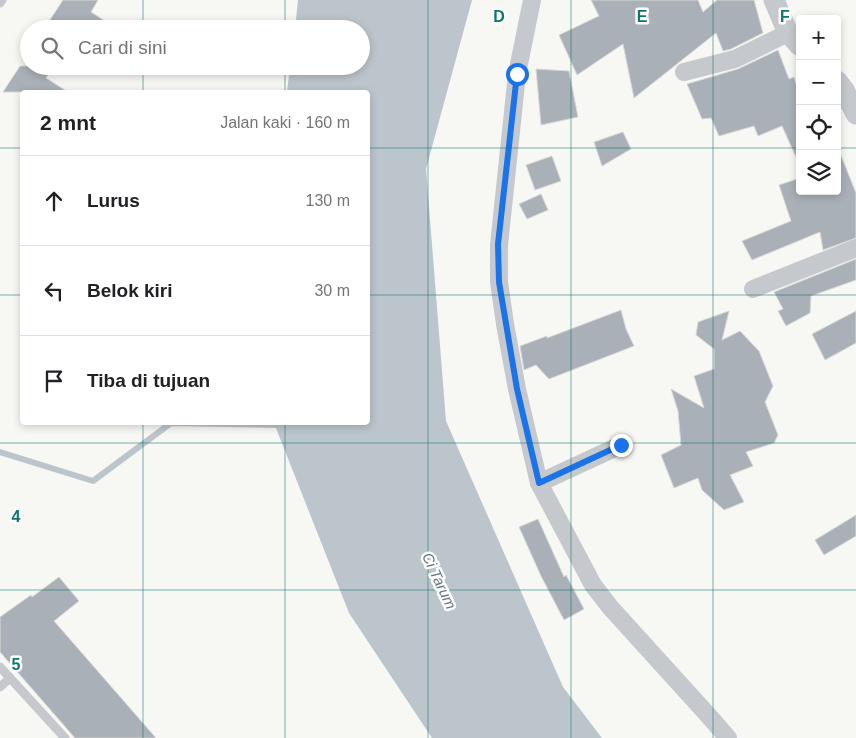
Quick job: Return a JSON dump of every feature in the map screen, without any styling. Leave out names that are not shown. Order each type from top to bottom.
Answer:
[{"type":"street","points":[[532,0],[517,74],[499,254],[499,282],[517,389],[539,483],[593,585],[610,607],[728,738]]},
{"type":"street","points":[[684,72],[735,59],[794,40],[774,0]]},
{"type":"street","points":[[841,86],[856,114]]},
{"type":"street","points":[[753,288],[856,248]]},
{"type":"street","points":[[539,483],[621,445]]},
{"type":"lane","points":[[0,667],[65,738]]},
{"type":"lane","points":[[0,687],[10,678]]},
{"type":"water","name":"Ci Tarum","points":[[298,0],[472,0],[426,169],[446,421],[563,687],[602,738],[432,738],[349,613],[275,425],[370,425],[370,90],[287,90],[289,75],[370,75],[370,20],[296,20]]},
{"type":"building","points":[[63,0],[98,0],[91,12],[103,20],[50,20]]},
{"type":"building","points":[[591,0],[698,0],[703,12],[717,0],[754,0],[763,33],[723,51],[716,33],[634,98],[623,44],[577,75],[559,35],[599,16]]},
{"type":"building","points":[[778,50],[789,79],[794,77],[796,84],[796,157],[782,126],[758,136],[754,126],[719,136],[711,118],[702,119],[687,84],[738,69]]},
{"type":"building","points":[[20,66],[20,75],[48,75],[46,78],[65,90],[20,90],[20,92],[3,92]]},
{"type":"building","points":[[536,69],[569,71],[578,117],[541,125]]},
{"type":"building","points":[[623,132],[631,149],[602,166],[594,142]]},
{"type":"building","points":[[552,156],[561,181],[535,190],[526,165]]},
{"type":"building","points":[[841,156],[856,193],[856,238],[823,250],[820,232],[752,260],[742,241],[791,221],[779,185],[796,179],[796,195],[841,195]]},
{"type":"building","points":[[541,194],[548,210],[527,219],[519,204]]},
{"type":"building","points":[[856,259],[856,280],[811,296],[810,313],[786,326],[778,311],[783,309],[774,292]]},
{"type":"building","points":[[621,310],[626,329],[634,346],[549,379],[536,365],[524,370],[520,346],[547,336],[547,338]]},
{"type":"building","points":[[729,311],[722,340],[740,331],[759,351],[773,386],[765,402],[778,435],[774,443],[746,452],[753,466],[730,475],[744,502],[724,510],[702,490],[698,478],[674,488],[661,455],[681,445],[678,411],[671,389],[704,408],[694,376],[714,369],[714,349],[696,335],[698,322]]},
{"type":"building","points":[[856,311],[856,343],[825,360],[812,334]]},
{"type":"building","points":[[856,515],[856,536],[824,555],[815,540]]},
{"type":"building","points":[[538,519],[564,577],[566,575],[584,609],[564,620],[541,576],[519,527]]},
{"type":"building","points":[[59,577],[79,601],[54,621],[156,738],[75,738],[0,652],[0,617]]},
{"type":"waterway","points":[[0,452],[93,481],[168,425]]},
{"type":"route","points":[[517,74],[498,244],[499,282],[517,389],[539,483],[621,445]]}]
